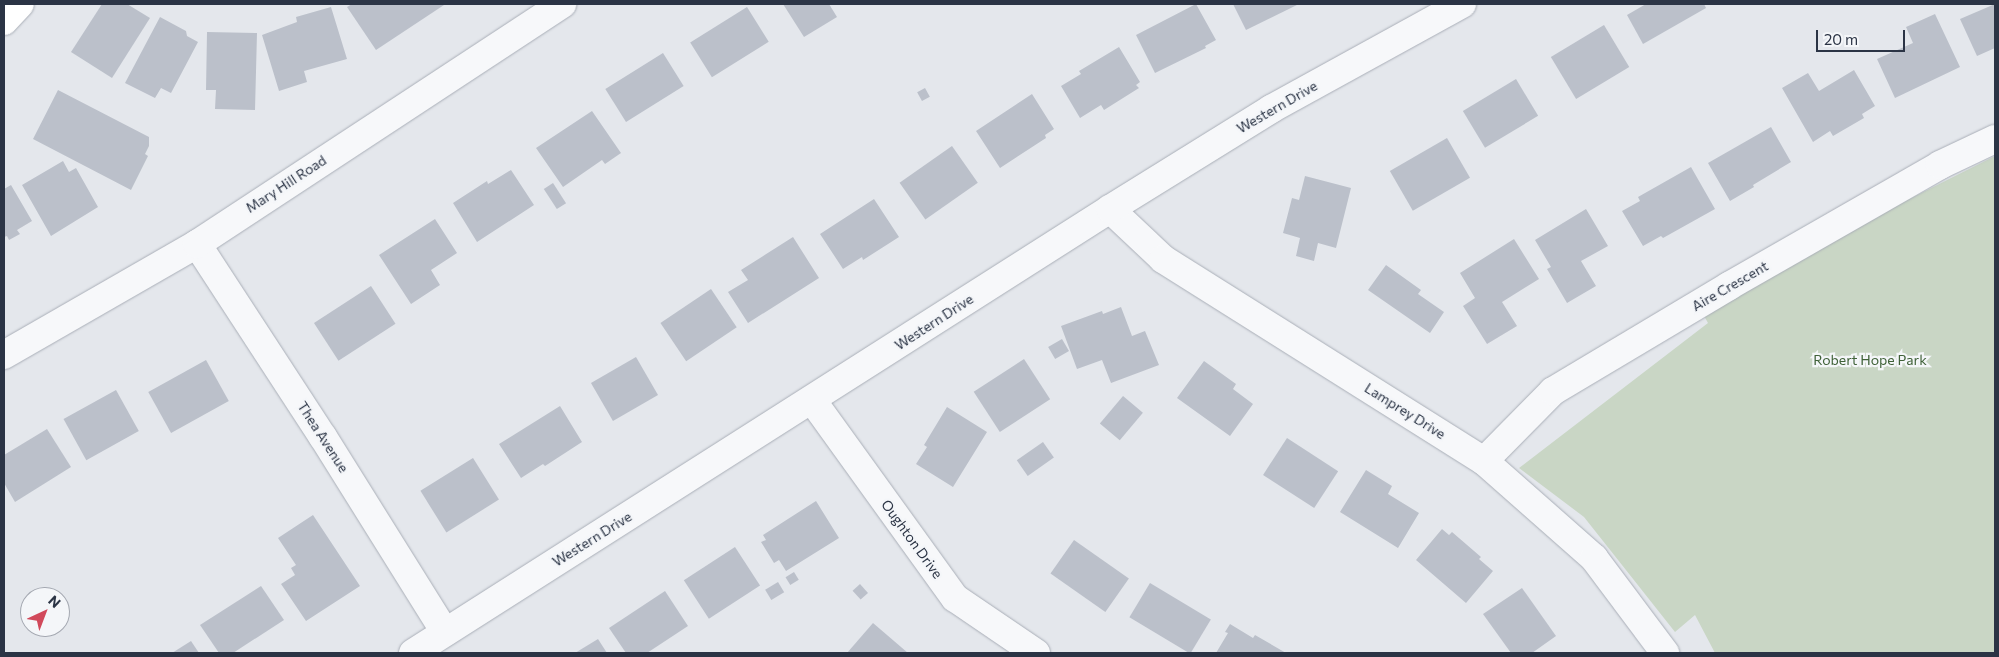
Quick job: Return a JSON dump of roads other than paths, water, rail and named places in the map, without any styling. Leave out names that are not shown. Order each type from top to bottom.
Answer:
[{"type":"main road","points":[[4,21],[20,4]]},
{"type":"street","name":"Mary Hill Road","points":[[4,355],[197,244],[562,4]]},
{"type":"street","name":"Western Drive","points":[[413,653],[1271,109],[1462,4]]},
{"type":"street","name":"Aire Crescent","points":[[1484,461],[1553,391],[1729,286],[1932,170],[1995,139]]},
{"type":"street","name":"Lamprey Drive","points":[[1110,210],[1163,259],[1484,461],[1594,558],[1665,653]]},
{"type":"street","name":"Thea Avenue","points":[[197,244],[323,437],[445,632]]},
{"type":"street","name":"Oughton Drive","points":[[812,400],[955,598],[1036,653]]},
{"type":"park label","name":"Robert Hope Park","points":[[1870,360]]}]
